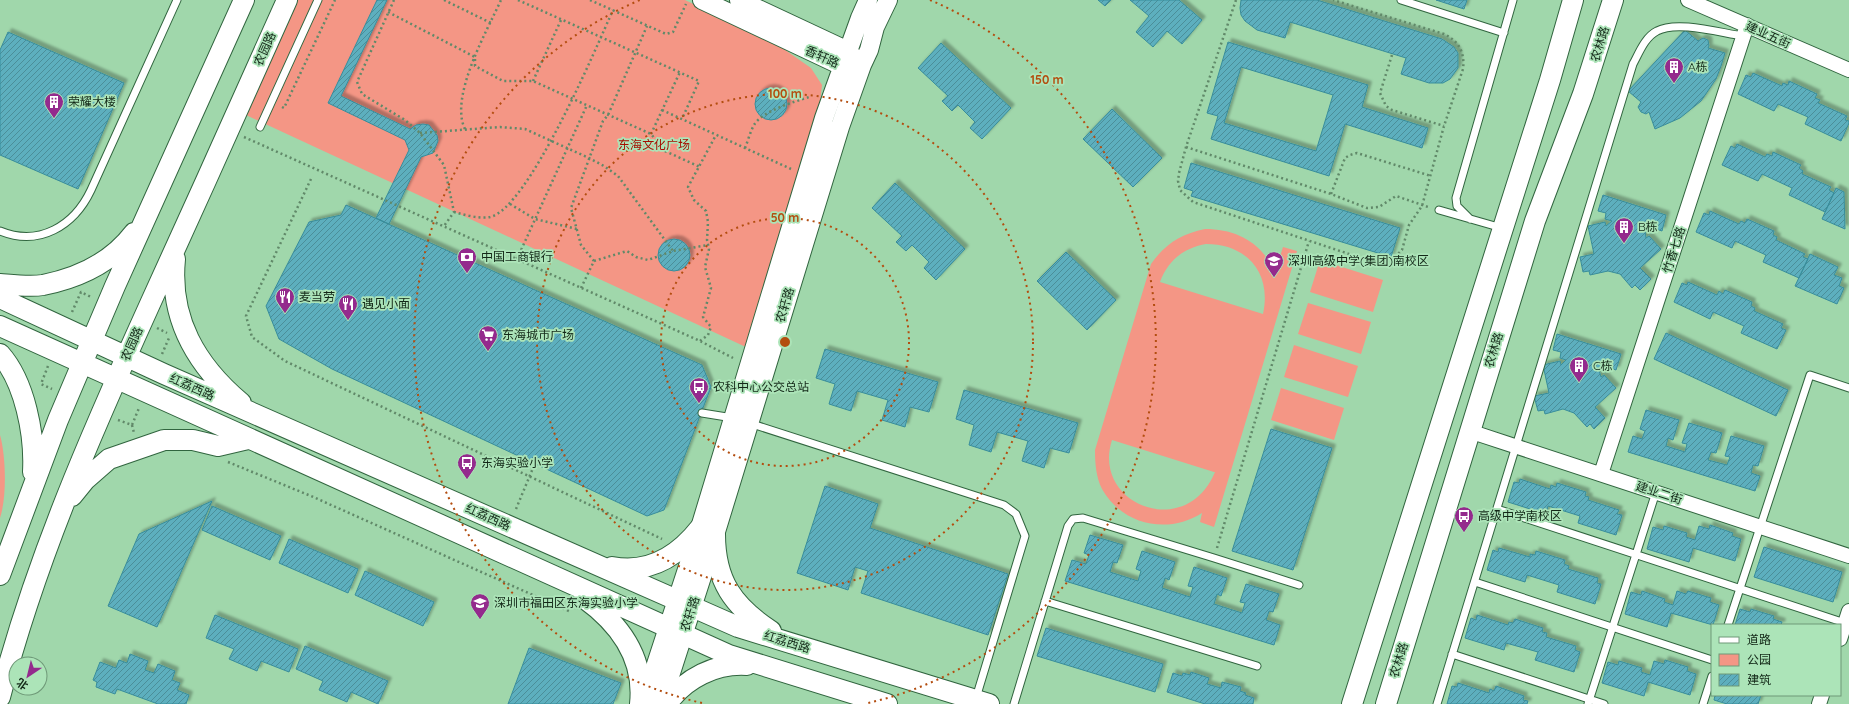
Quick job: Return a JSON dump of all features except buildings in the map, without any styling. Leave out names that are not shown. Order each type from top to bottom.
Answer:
[{"type":"main road","points":[[0,575],[58,420],[147,215],[244,0]]},
{"type":"main road","name":"农园路","points":[[0,697],[34,586],[61,508],[94,427],[287,0]]},
{"type":"main road","points":[[1352,700],[1550,80],[1573,0]]},
{"type":"main road","name":"农林路","points":[[1386,704],[1535,221],[1583,94],[1613,0]]},
{"type":"main road","points":[[0,284],[42,285],[76,275],[101,264],[124,245],[147,215]]},
{"type":"main road","points":[[176,246],[173,280],[176,306],[185,333],[201,362],[225,389],[255,414]]},
{"type":"main road","name":"红荔西路","points":[[0,298],[126,357],[738,627],[982,702]]},
{"type":"main road","name":"红荔西路","points":[[0,326],[728,656],[888,704]]},
{"type":"main road","points":[[0,354],[6,361],[22,395],[30,421],[34,455],[31,490]]},
{"type":"main road","points":[[61,508],[86,480],[109,459],[164,440],[193,440],[218,446],[248,439]]},
{"type":"main road","points":[[597,565],[621,569],[642,568],[664,560],[707,531],[720,574],[729,592],[740,607],[755,621],[798,645]]},
{"type":"main road","points":[[560,580],[592,603],[615,624],[634,654],[639,669],[642,689],[642,704]]},
{"type":"main road","points":[[667,704],[681,687],[714,669],[737,664],[762,666]]},
{"type":"street","name":"香轩路","points":[[702,0],[862,65]]},
{"type":"street","name":"香轩路","points":[[739,0],[845,59]]},
{"type":"street","name":"农轩路","points":[[741,420],[824,118],[868,0]]},
{"type":"street","name":"农轩路","points":[[642,704],[675,631],[741,420],[840,127],[862,65],[869,50],[875,26],[888,0]]},
{"type":"street","name":"建业五街","points":[[1688,0],[1745,31],[1849,70]]},
{"type":"street","name":"竹香七路","points":[[1601,474],[1745,31]]},
{"type":"street","name":"建业二街","points":[[1469,431],[1849,556]]},
{"type":"street","points":[[1841,636],[1847,617]]},
{"type":"street","name":"农轩路","points":[[661,704],[675,631]]},
{"type":"lane","points":[[0,231],[12,236],[25,237],[38,235],[62,226],[79,210],[89,196],[177,0]]},
{"type":"lane","points":[[260,127],[318,0]]},
{"type":"lane","points":[[1401,0],[1504,33]]},
{"type":"lane","points":[[1470,219],[1457,206],[1456,198],[1514,0]]},
{"type":"lane","points":[[1437,704],[1633,64],[1642,46],[1656,31],[1667,27],[1745,31]]},
{"type":"lane","points":[[1438,210],[1502,228]]},
{"type":"lane","points":[[1728,624],[1810,375],[1849,388]]},
{"type":"lane","points":[[702,413],[741,420],[1004,505],[1016,514],[1025,536],[982,702]]},
{"type":"lane","points":[[1588,702],[1656,492]]},
{"type":"lane","points":[[1497,509],[1740,589],[1847,617]]},
{"type":"lane","points":[[1014,704],[1068,526],[1073,519],[1077,518],[1214,558],[1298,585]]},
{"type":"lane","points":[[1475,582],[1711,660]]},
{"type":"lane","points":[[1045,601],[1257,666]]},
{"type":"lane","points":[[1452,654],[1588,702],[1604,704]]},
{"type":"lane","points":[[1703,704],[1711,679]]},
{"type":"path","points":[[272,102],[284,108],[335,0]]},
{"type":"path","points":[[394,0],[358,82],[359,89],[362,94],[404,120],[420,133],[444,165],[454,212],[444,226]]},
{"type":"path","points":[[444,0],[490,23]]},
{"type":"path","points":[[465,129],[461,121],[461,100],[474,57],[501,0]]},
{"type":"path","points":[[518,0],[699,81],[682,119]]},
{"type":"path","points":[[590,0],[666,34],[674,32],[688,0]]},
{"type":"path","points":[[1236,0],[1186,147],[1178,181],[1180,190],[1193,202],[1309,241],[1373,262],[1392,260],[1402,250],[1409,225],[1422,206],[1444,126],[1463,69],[1464,60],[1458,44],[1452,38],[1444,34],[1333,0]]},
{"type":"path","points":[[454,212],[470,216],[491,217],[510,204],[527,183],[573,99],[613,10]]},
{"type":"path","points":[[388,12],[474,57]]},
{"type":"path","points":[[533,81],[561,19]]},
{"type":"path","points":[[594,261],[581,244],[571,208],[603,121],[608,115],[648,26]]},
{"type":"path","points":[[1392,55],[1380,93],[1386,106],[1392,110],[1444,126]]},
{"type":"path","points":[[474,57],[475,66],[503,81],[533,81],[651,134],[665,151],[700,167]]},
{"type":"path","points":[[651,134],[680,72]]},
{"type":"path","points":[[745,148],[755,124],[762,117],[788,104],[809,97]]},
{"type":"path","points":[[517,259],[587,105]]},
{"type":"path","points":[[662,110],[797,172]]},
{"type":"path","points":[[420,133],[500,127],[525,129],[589,158],[618,176],[673,251]]},
{"type":"path","points":[[229,130],[700,341],[736,359]]},
{"type":"path","points":[[700,341],[708,335],[711,327],[703,316],[711,288],[705,267],[708,245],[708,222],[706,211],[694,200],[688,187],[716,135]]},
{"type":"path","points":[[1186,147],[1331,194],[1367,208],[1379,207],[1396,196],[1422,206],[1438,210]]},
{"type":"path","points":[[1331,194],[1345,158],[1357,153],[1431,176]]},
{"type":"path","points":[[310,179],[246,316],[252,337],[285,361],[664,540]]},
{"type":"path","points":[[510,204],[535,219],[577,229]]},
{"type":"path","points":[[1214,558],[1309,241]]},
{"type":"path","points":[[581,288],[594,261],[627,251],[636,257],[648,260],[673,251],[708,245]]},
{"type":"path","points":[[223,461],[311,496],[572,613]]},
{"type":"path","points":[[509,526],[533,468]]},
{"type":"green space","name":"东海文化广场","points":[[297,0],[685,0],[778,45],[811,68],[822,85],[819,111],[748,348],[246,115]]},
{"type":"green space","points":[[1205,229],[1217,230],[1238,235],[1256,246],[1263,253],[1275,272],[1283,247],[1297,251],[1214,527],[1200,522],[1202,513],[1189,520],[1175,524],[1161,525],[1147,523],[1133,518],[1121,511],[1102,489],[1097,475],[1095,460],[1095,450],[1151,264],[1168,245],[1181,237]],"holes":[[[1206,244],[1221,245],[1233,249],[1244,255],[1253,264],[1260,274],[1264,286],[1265,299],[1263,314],[1160,282],[1167,267],[1178,256],[1184,252]],[[1112,440],[1214,472],[1215,472],[1201,493],[1184,506],[1164,510],[1145,506],[1128,497],[1115,482],[1109,463]]]},
{"type":"green space","points":[[1320,260],[1383,280],[1373,312],[1310,292]]},
{"type":"green space","points":[[1308,303],[1371,322],[1361,354],[1298,334]]},
{"type":"green space","points":[[1294,345],[1358,366],[1348,397],[1284,377]]},
{"type":"green space","points":[[1281,388],[1344,408],[1334,440],[1271,420]]},
{"type":"green space","points":[[0,435],[4,454],[5,488],[0,518]]},
{"type":"place","name":"A栋","points":[[1674,84]]},
{"type":"place","name":"荣耀大楼","points":[[54,119]]},
{"type":"place","name":"B栋","points":[[1624,244]]},
{"type":"place","name":"中国工商银行","points":[[467,274]]},
{"type":"place","name":"深圳高级中学(集团)南校区","points":[[1274,278]]},
{"type":"place","name":"麦当劳","points":[[285,314]]},
{"type":"place","name":"遇见小面","points":[[348,321]]},
{"type":"place","name":"东海城市广场","points":[[488,352]]},
{"type":"place","name":"C栋","points":[[1579,383]]},
{"type":"place","name":"农科中心公交总站","points":[[699,404]]},
{"type":"place","name":"东海实验小学","points":[[467,480]]},
{"type":"place","name":"高级中学南校区","points":[[1464,533]]},
{"type":"place","name":"深圳市福田区东海实验小学","points":[[480,620]]}]
